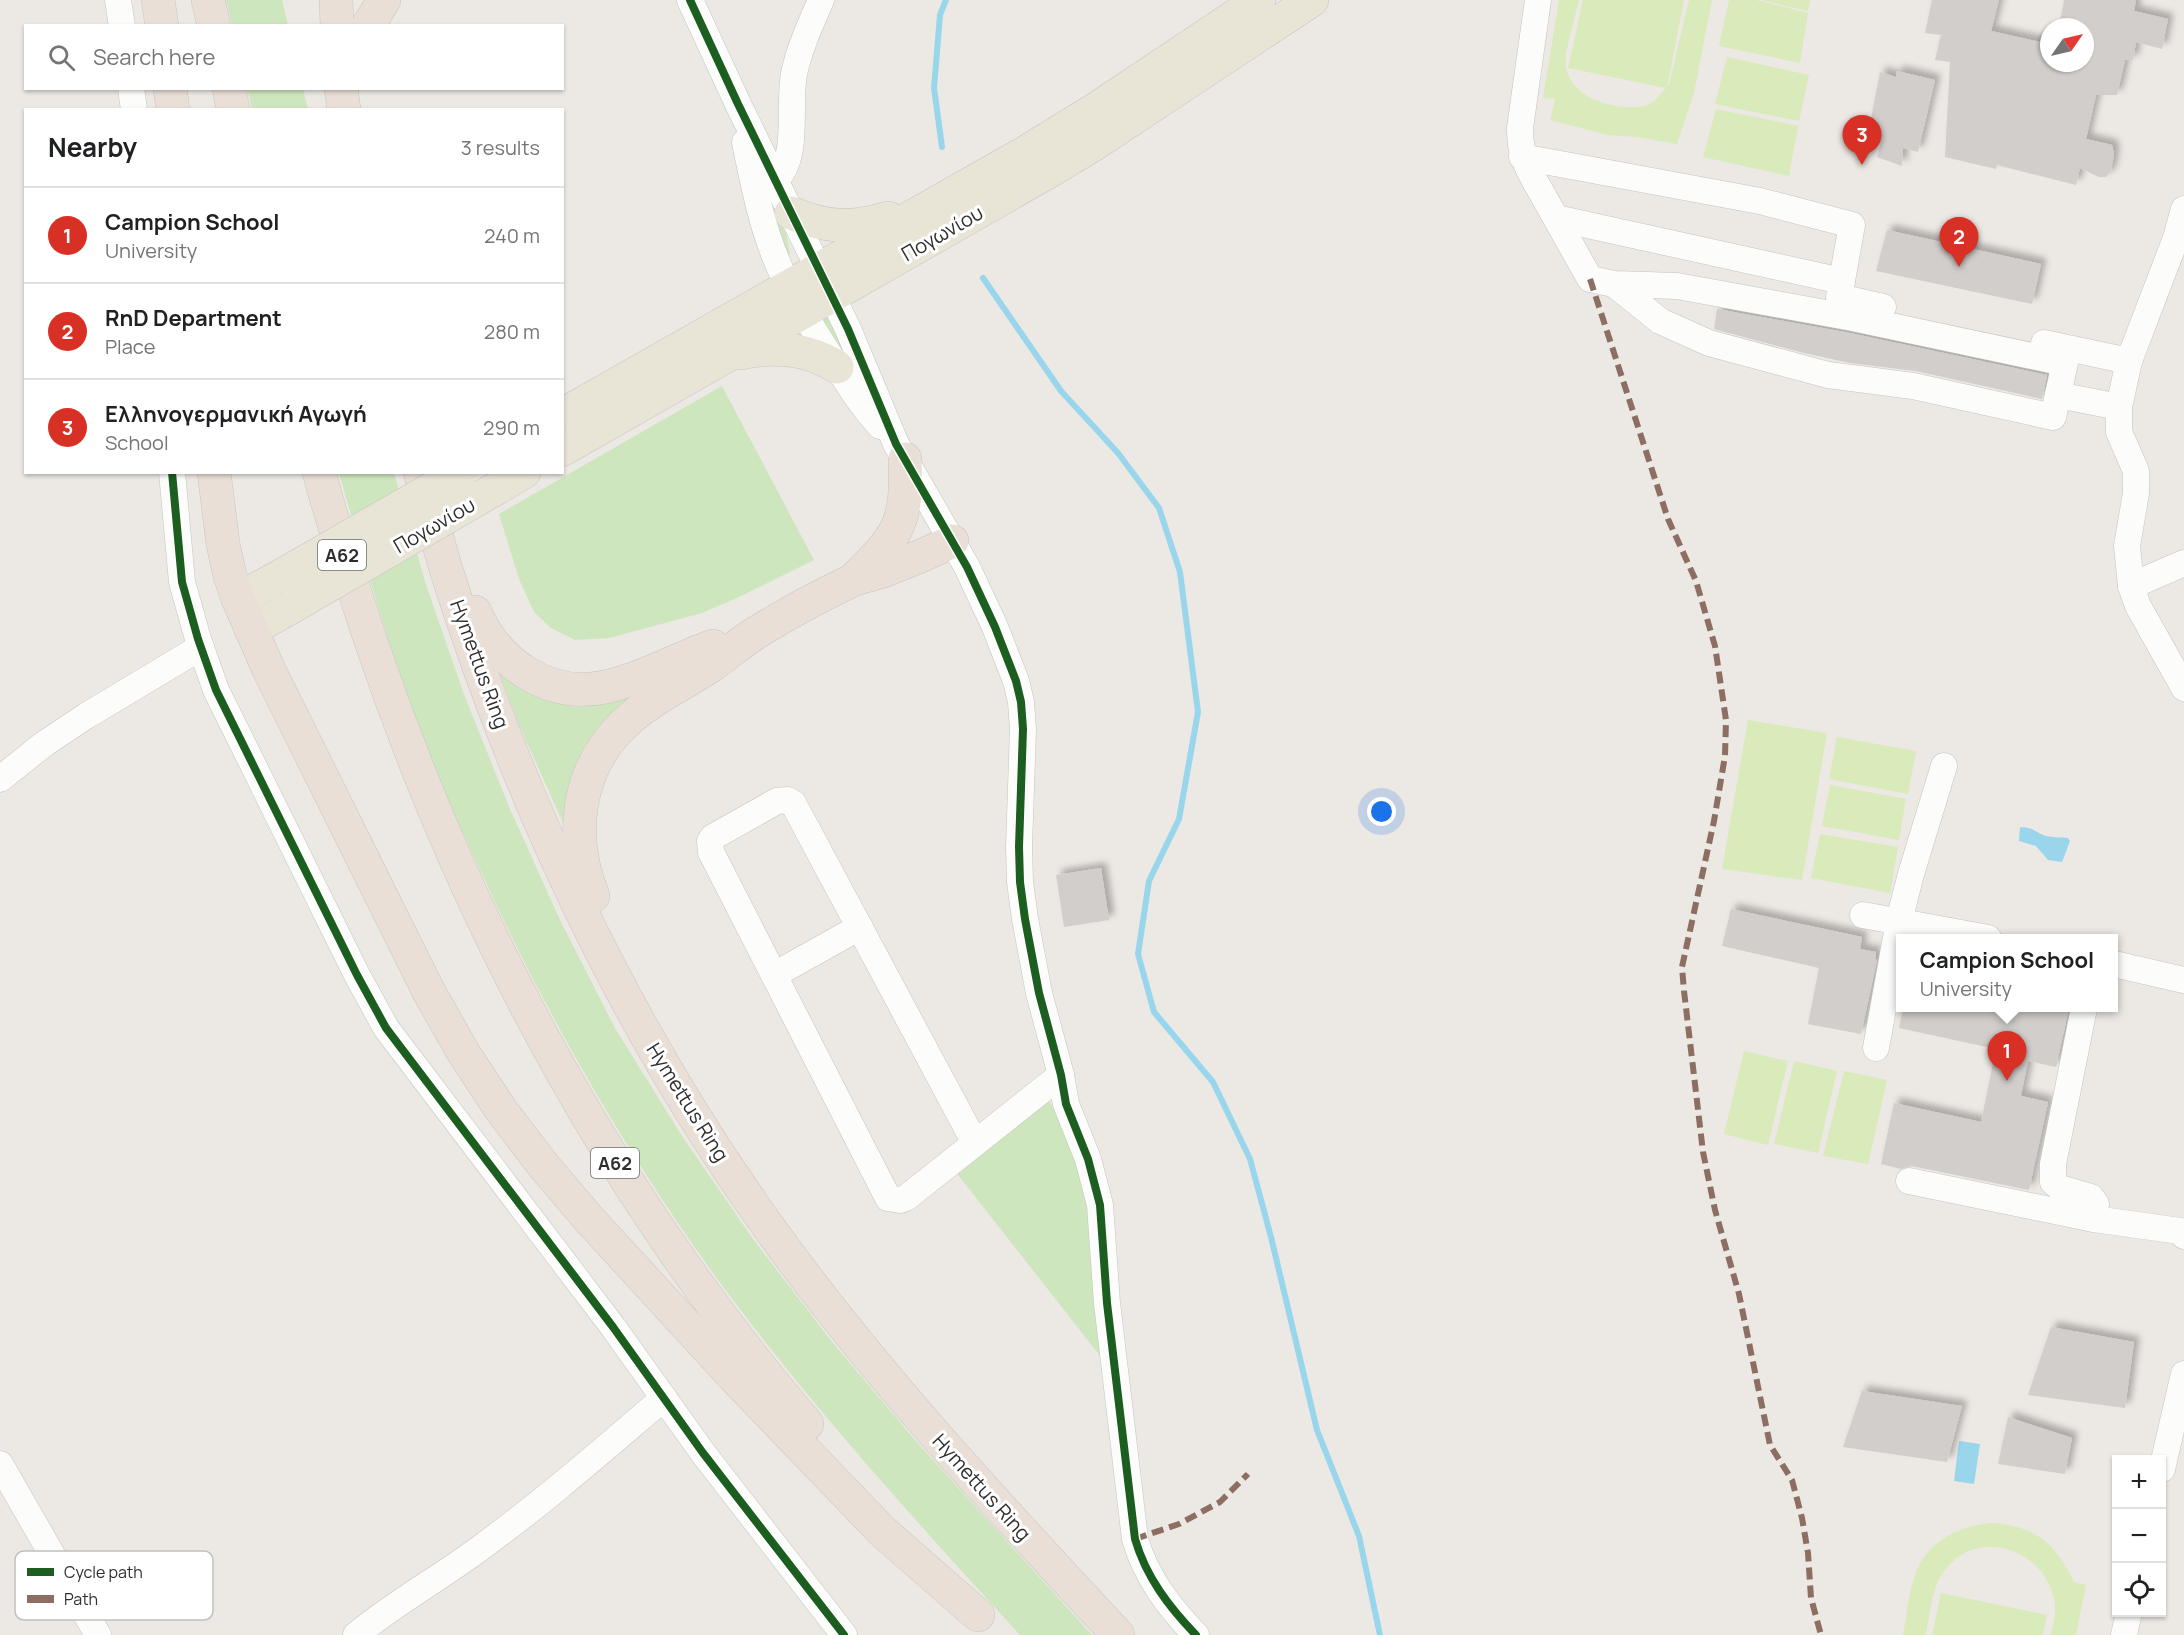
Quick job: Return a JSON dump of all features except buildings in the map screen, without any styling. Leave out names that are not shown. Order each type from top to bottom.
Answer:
[{"type":"highway","points":[[159,0],[162,24]]},
{"type":"highway","points":[[208,0],[214,24]]},
{"type":"highway","points":[[336,0],[337,24]]},
{"type":"highway","points":[[369,24],[384,0]]},
{"type":"highway","points":[[170,90],[173,108]]},
{"type":"highway","points":[[229,90],[233,108]]},
{"type":"highway","points":[[864,569],[887,546],[901,522],[906,483],[900,452]]},
{"type":"highway","points":[[214,474],[223,544],[238,599],[268,668],[429,992],[463,1052],[501,1110],[588,1218],[733,1376],[882,1531],[987,1625]]},
{"type":"highway","name":"Α62","points":[[320,474],[368,638],[432,808],[475,906],[563,1077],[606,1150],[700,1289],[812,1429],[987,1625]]},
{"type":"highway","name":"Hymettus Ring","points":[[421,474],[445,564],[495,709],[533,802],[584,916],[631,1008],[703,1130],[760,1215],[825,1301],[1030,1541],[1118,1635]]},
{"type":"highway","points":[[433,521],[480,625],[491,642],[523,672],[544,682],[584,689],[604,687],[758,631]]},
{"type":"highway","points":[[631,1008],[619,952],[592,894],[579,838],[579,810],[586,785],[608,741],[624,723],[642,709],[712,665],[758,631],[864,569],[906,537],[948,533]]},
{"type":"main road","name":"Πογωνίου","points":[[825,282],[933,205],[1072,124],[1259,0]]},
{"type":"main road","name":"Πογωνίου","points":[[564,414],[1093,145],[1312,0]]},
{"type":"main road","points":[[791,213],[821,224],[854,226],[933,205]]},
{"type":"main road","name":"Πογωνίου","points":[[564,449],[721,358],[796,298]]},
{"type":"main road","points":[[721,358],[764,349],[790,349],[815,355],[837,367]]},
{"type":"main road","name":"Πογωνίου","points":[[238,599],[458,474]]},
{"type":"main road","name":"Πογωνίου","points":[[251,630],[511,480]]},
{"type":"street","points":[[118,0],[122,24]]},
{"type":"street","points":[[690,0],[775,181],[856,345],[900,452],[948,533],[995,627],[1012,669],[1021,702],[1023,729],[1019,847],[1022,897],[1038,993],[1061,1075],[1066,1104],[1088,1159],[1100,1205],[1107,1303],[1135,1539],[1144,1565],[1156,1587],[1196,1635]]},
{"type":"street","points":[[775,181],[783,171],[788,156],[794,71],[821,0]]},
{"type":"street","points":[[1538,0],[1520,128],[1522,157],[1556,219],[1602,282],[1660,321],[1709,343],[1828,375],[1912,386],[2053,417],[2065,363],[1853,318],[1677,286],[1602,282]]},
{"type":"street","points":[[131,90],[134,108]]},
{"type":"street","points":[[738,104],[764,223],[778,262],[796,298],[837,367],[869,414],[900,452]]},
{"type":"street","points":[[1522,157],[1760,201],[1852,225],[1839,297],[1971,328],[2129,361]]},
{"type":"street","points":[[2184,209],[2176,238],[2129,361],[2119,407],[2119,432],[2136,471],[2136,493],[2127,546],[2131,586],[2138,606],[2184,688]]},
{"type":"street","points":[[1556,219],[1842,281]]},
{"type":"street","points":[[2058,395],[2119,407]]},
{"type":"street","points":[[172,474],[182,582],[201,646],[221,700],[357,975],[386,1028],[613,1327],[703,1453],[844,1635]]},
{"type":"street","points":[[2131,586],[2184,563]]},
{"type":"street","points":[[0,779],[60,733],[201,646]]},
{"type":"street","points":[[1897,934],[1911,874],[1944,766]]},
{"type":"street","points":[[975,1143],[793,803],[788,800],[777,801],[717,833],[711,841],[711,852],[888,1198],[900,1200],[906,1198],[1061,1075]]},
{"type":"street","points":[[1863,915],[1963,934]]},
{"type":"street","points":[[774,975],[860,927]]},
{"type":"street","points":[[1876,1048],[1896,942]]},
{"type":"street","points":[[2118,965],[2184,980]]},
{"type":"street","points":[[2083,1012],[2052,1178],[2060,1188],[2087,1195],[2094,1200],[2096,1208],[2094,1219]]},
{"type":"street","points":[[1909,1181],[2094,1219],[2180,1231],[2184,1236]]},
{"type":"street","points":[[2165,1455],[2184,1374]]},
{"type":"street","points":[[356,1635],[401,1600],[482,1548],[562,1485],[664,1398]]},
{"type":"street","points":[[0,1464],[50,1551]]},
{"type":"street","points":[[2124,1635],[2128,1617]]},
{"type":"street","points":[[89,1620],[98,1635]]},
{"type":"green space","points":[[226,0],[282,0],[288,24],[232,24]]},
{"type":"green space","points":[[1559,0],[1579,0],[1568,44],[1566,68],[1569,77],[1581,92],[1589,97],[1617,106],[1636,107],[1650,104],[1666,88],[1568,68],[1583,0],[1684,0],[1667,87],[1689,0],[1712,0],[1694,93],[1677,144],[1608,135],[1550,120],[1555,99],[1543,98]]},
{"type":"green space","points":[[1729,0],[1756,0],[1808,13],[1800,63],[1719,46]]},
{"type":"green space","points":[[1760,0],[1810,0],[1808,11]]},
{"type":"green space","points":[[1727,57],[1809,75],[1799,121],[1715,104]]},
{"type":"green space","points":[[247,90],[303,90],[308,108],[252,108]]},
{"type":"green space","points":[[1716,109],[1798,126],[1789,176],[1703,157]]},
{"type":"green space","points":[[765,195],[786,233],[790,254],[787,256]]},
{"type":"green space","points":[[830,315],[853,371],[821,321]]},
{"type":"green space","points":[[722,386],[814,560],[702,613],[609,638],[575,640],[551,628],[534,612],[519,579],[499,514]]},
{"type":"green space","points":[[339,474],[394,474],[426,585],[465,697],[510,809],[560,920],[616,1030],[682,1136],[753,1239],[833,1343],[915,1440],[1092,1635],[1020,1635],[899,1502],[821,1410],[746,1317],[677,1222],[615,1125],[558,1026],[531,976],[472,853],[421,735],[365,564]]},
{"type":"green space","points":[[494,658],[650,690],[569,836],[519,725]]},
{"type":"green space","points":[[1748,720],[1827,733],[1802,880],[1722,869]]},
{"type":"green space","points":[[1837,737],[1916,751],[1908,794],[1829,779]]},
{"type":"green space","points":[[1830,785],[1906,799],[1899,840],[1822,826]]},
{"type":"green space","points":[[1820,834],[1898,847],[1890,893],[1811,878]]},
{"type":"green space","points":[[1744,1051],[1788,1061],[1768,1145],[1724,1134]]},
{"type":"green space","points":[[1794,1061],[1837,1071],[1818,1153],[1774,1144]]},
{"type":"green space","points":[[1844,1071],[1887,1080],[1868,1164],[1823,1156]]},
{"type":"green space","points":[[1048,1099],[1085,1175],[1101,1357],[951,1166]]},
{"type":"green space","points":[[1991,1523],[2032,1532],[2059,1556],[2074,1582],[2086,1585],[2076,1635],[2051,1635],[2055,1612],[2054,1599],[2048,1582],[2037,1567],[2024,1556],[2008,1549],[1991,1547],[1975,1549],[1959,1557],[1945,1570],[1934,1593],[1926,1635],[1903,1635],[1915,1575],[1927,1553],[1955,1532]]},
{"type":"green space","points":[[1941,1593],[2047,1615],[2043,1635],[1932,1635]]},
{"type":"water","points":[[2020,827],[2046,836],[2068,838],[2070,841],[2062,862],[2048,860],[2036,846],[2019,841]]},
{"type":"water","points":[[1959,1441],[1980,1444],[1974,1484],[1954,1481]]},
{"type":"waterway","points":[[942,147],[934,88],[940,15],[946,0]]},
{"type":"waterway","points":[[983,278],[1061,391],[1118,453],[1159,508],[1180,572],[1198,712],[1179,819],[1149,881],[1138,954],[1154,1012],[1213,1082],[1250,1159],[1317,1430],[1359,1536],[1380,1635]]},
{"type":"marked path","points":[[1590,279],[1668,519],[1696,581],[1715,646],[1726,720],[1725,756],[1714,821],[1682,967],[1684,991],[1703,1152],[1715,1210],[1739,1294],[1770,1445],[1792,1480],[1802,1518],[1808,1553],[1811,1598],[1821,1635]]},
{"type":"marked path","points":[[1135,1539],[1179,1524],[1220,1502],[1248,1474]]},
{"type":"cycle path","points":[[690,0],[848,329],[896,444],[967,567],[995,627],[1016,681],[1021,702],[1023,729],[1019,847],[1020,882],[1025,919],[1039,993],[1061,1075],[1066,1104],[1088,1159],[1100,1205],[1107,1303],[1135,1539],[1145,1566],[1159,1591],[1196,1635]]},
{"type":"cycle path","points":[[172,474],[182,582],[198,639],[216,690],[357,975],[386,1028],[613,1327],[703,1453],[844,1635]]},
{"type":"place","name":"Ελληνογερμανική Αγωγή","points":[[1862,165]]},
{"type":"place","name":"RnD Department","points":[[1959,267]]},
{"type":"place","name":"Campion School","points":[[2007,1081]]}]
